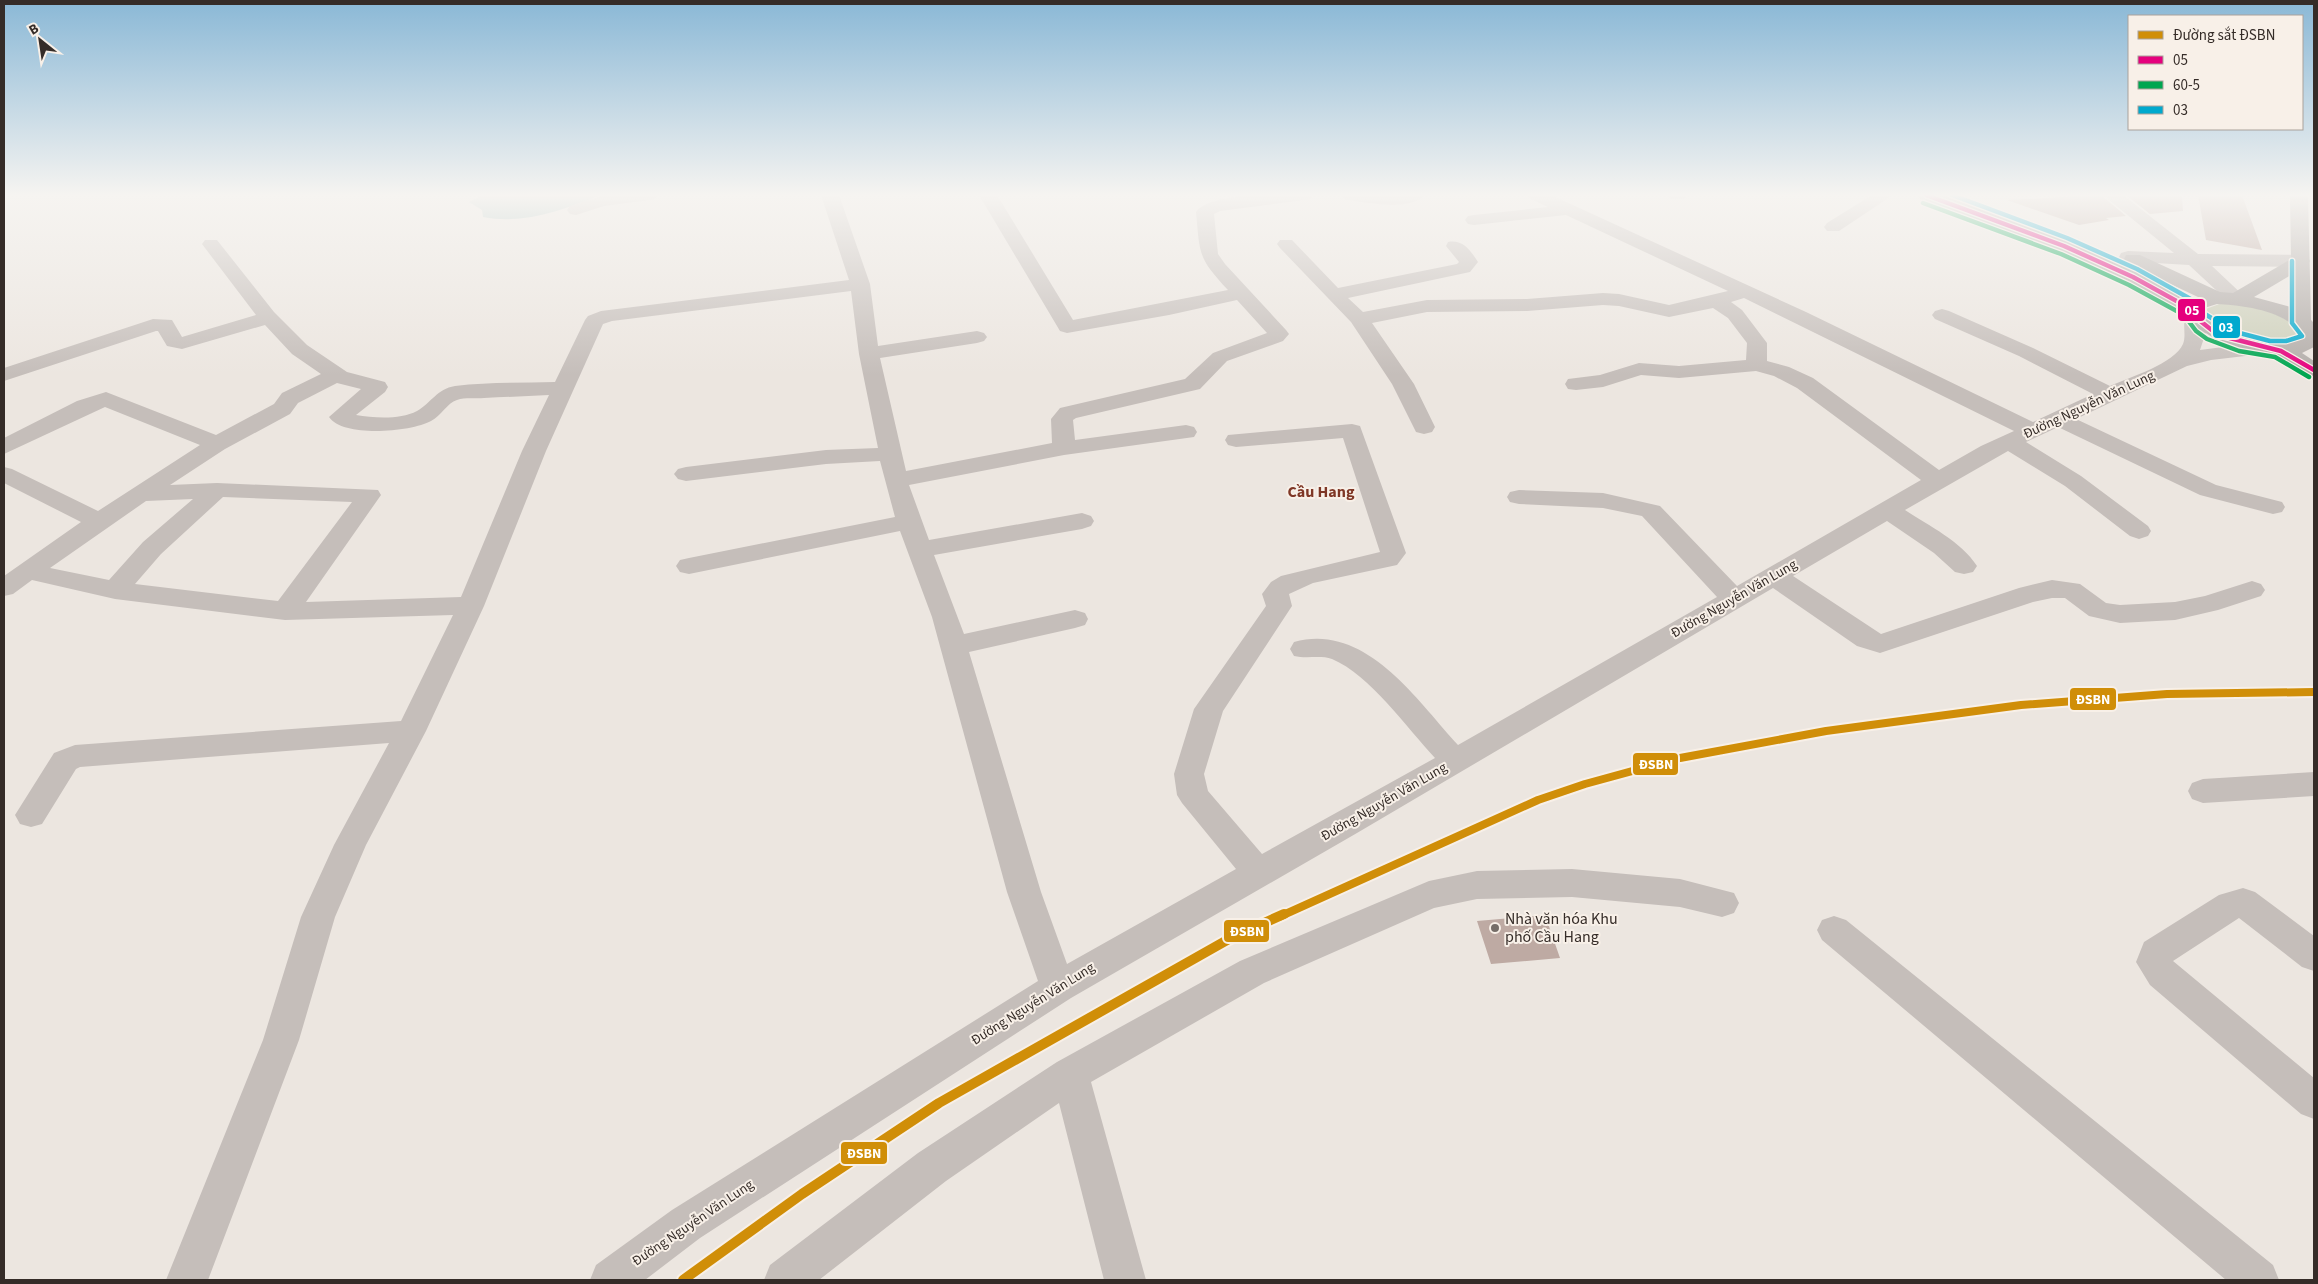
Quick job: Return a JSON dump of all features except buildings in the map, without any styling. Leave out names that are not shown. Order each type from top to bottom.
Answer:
[{"type":"main road","points":[[2085,255],[2133,276],[2193,314],[2204,327],[2220,336],[2271,348],[2314,370]]},
{"type":"main road","points":[[2122,255],[2216,298]]},
{"type":"main road","points":[[2271,348],[2302,347],[2312,339],[2309,330],[2308,284],[2302,255]]},
{"type":"main road","points":[[2236,299],[2302,261]]},
{"type":"main road","points":[[2193,314],[2195,304],[2216,298],[2236,299],[2261,304],[2283,312],[2309,330]]},
{"type":"street","points":[[220,255],[282,334],[309,358],[336,375],[376,385],[377,388],[340,418],[344,421],[369,423],[419,419],[427,414],[440,400],[455,393],[564,388]]},
{"type":"street","points":[[850,255],[860,284],[869,354],[896,480],[953,646],[1024,892],[1058,987]]},
{"type":"street","points":[[1024,255],[1067,327],[1169,309],[1241,293]]},
{"type":"street","points":[[1064,448],[1062,419],[1068,413],[1192,384],[1201,379],[1218,358],[1242,347],[1276,337],[1277,331],[1218,268],[1210,255]]},
{"type":"street","points":[[1296,255],[1358,318],[1389,363],[1420,414],[1424,427]]},
{"type":"street","points":[[1334,295],[1463,268],[1469,262],[1463,255]]},
{"type":"street","points":[[1666,255],[1746,291],[2034,431],[2208,490],[2273,507]]},
{"type":"street","points":[[2188,255],[2236,299]]},
{"type":"street","points":[[2128,257],[2247,262],[2302,261]]},
{"type":"street","points":[[187,1280],[281,1040],[318,917],[350,845],[411,730],[471,606],[534,451],[595,320],[602,317],[860,284]]},
{"type":"street","points":[[1358,318],[1427,306],[1527,305],[1603,299],[1619,300],[1669,311],[1716,301],[1746,291]]},
{"type":"street","points":[[1716,301],[1735,314],[1757,344],[1756,365]]},
{"type":"street","name":"Đường Nguyễn Văn Lung","points":[[2180,362],[2193,347],[2197,330],[2193,314]]},
{"type":"street","points":[[1942,315],[2026,352],[2111,395]]},
{"type":"street","points":[[4,375],[152,325],[166,324],[174,342],[182,343],[270,317]]},
{"type":"street","points":[[869,354],[977,337]]},
{"type":"street","name":"Đường Nguyễn Văn Lung","points":[[611,1280],[686,1224],[1058,987],[1938,481],[2034,431],[2180,362],[2210,354],[2271,348]]},
{"type":"street","points":[[1576,384],[1603,381],[1639,369],[1679,372],[1756,365],[1782,371],[1805,383],[1938,481]]},
{"type":"street","points":[[4,588],[99,520],[216,444],[282,409],[290,398],[336,375]]},
{"type":"street","points":[[4,447],[85,406],[106,399],[216,444]]},
{"type":"street","points":[[2034,431],[2073,481],[2139,531]]},
{"type":"street","points":[[896,480],[1064,448],[1186,432]]},
{"type":"street","points":[[1236,440],[1352,432],[1393,553],[1388,559],[1379,562],[1292,580],[1278,586],[1275,594],[1279,606],[1209,709],[1189,774],[1194,795],[1258,872]]},
{"type":"street","points":[[686,474],[826,457],[891,454]]},
{"type":"street","points":[[4,474],[99,520]]},
{"type":"street","points":[[140,494],[217,490],[369,495],[285,611]]},
{"type":"street","points":[[115,590],[152,548],[217,490]]},
{"type":"street","points":[[1519,497],[1594,500],[1633,504],[1651,511],[1734,600]]},
{"type":"street","points":[[1888,510],[1943,547],[1964,566]]},
{"type":"street","points":[[919,550],[1082,521]]},
{"type":"street","points":[[690,566],[909,522]]},
{"type":"street","points":[[28,571],[115,590],[285,611],[471,606]]},
{"type":"street","points":[[1774,576],[1867,639],[1880,644],[2028,594],[2052,590],[2071,590],[2098,610],[2120,614],[2175,611],[2209,604],[2252,590]]},
{"type":"street","points":[[953,646],[1075,619]]},
{"type":"street","points":[[1304,649],[1336,649],[1372,670],[1454,761]]},
{"type":"street","points":[[31,815],[65,761],[75,756],[411,730]]},
{"type":"street","points":[[2203,791],[2314,784]]},
{"type":"street","points":[[785,1280],[932,1167],[1070,1074],[1252,972],[1429,895],[1477,885],[1572,883],[1680,893],[1722,903]]},
{"type":"street","points":[[2314,956],[2256,910],[2243,902],[2231,905],[2156,953],[2153,962],[2162,974],[2314,1101]]},
{"type":"street","points":[[1834,930],[2258,1280]]},
{"type":"street","points":[[1070,1074],[1125,1280]]},
{"type":"green space","points":[[2222,303],[2242,305],[2277,315],[2295,327],[2299,335],[2295,339],[2271,343],[2259,342],[2235,335],[2224,330],[2205,315],[2206,309]]},
{"type":"rail line","name":"ĐSBN","points":[[683,1280],[802,1194],[939,1103],[1229,939],[1538,800],[1632,770],[1680,758],[1777,739],[1875,724],[2021,705],[2119,697],[2216,692],[2314,692]]},
{"type":"transit line","name":"60-5","points":[[2063,255],[2129,285],[2184,315],[2196,331],[2207,339],[2239,351],[2275,357],[2309,377]]},
{"type":"transit line","name":"05","points":[[2084,255],[2133,277],[2191,309],[2208,329],[2218,335],[2281,351],[2314,370]]},
{"type":"transit line","name":"03","points":[[2105,255],[2137,269],[2196,302],[2205,314],[2232,331],[2270,341],[2286,341],[2302,336],[2292,323],[2292,261]]},
{"type":"place","name":"Nhà văn hóa Khu phố Cầu Hang","points":[[1495,928]]},
{"type":"district","name":"Cầu Hang","points":[[1321,492]]}]
